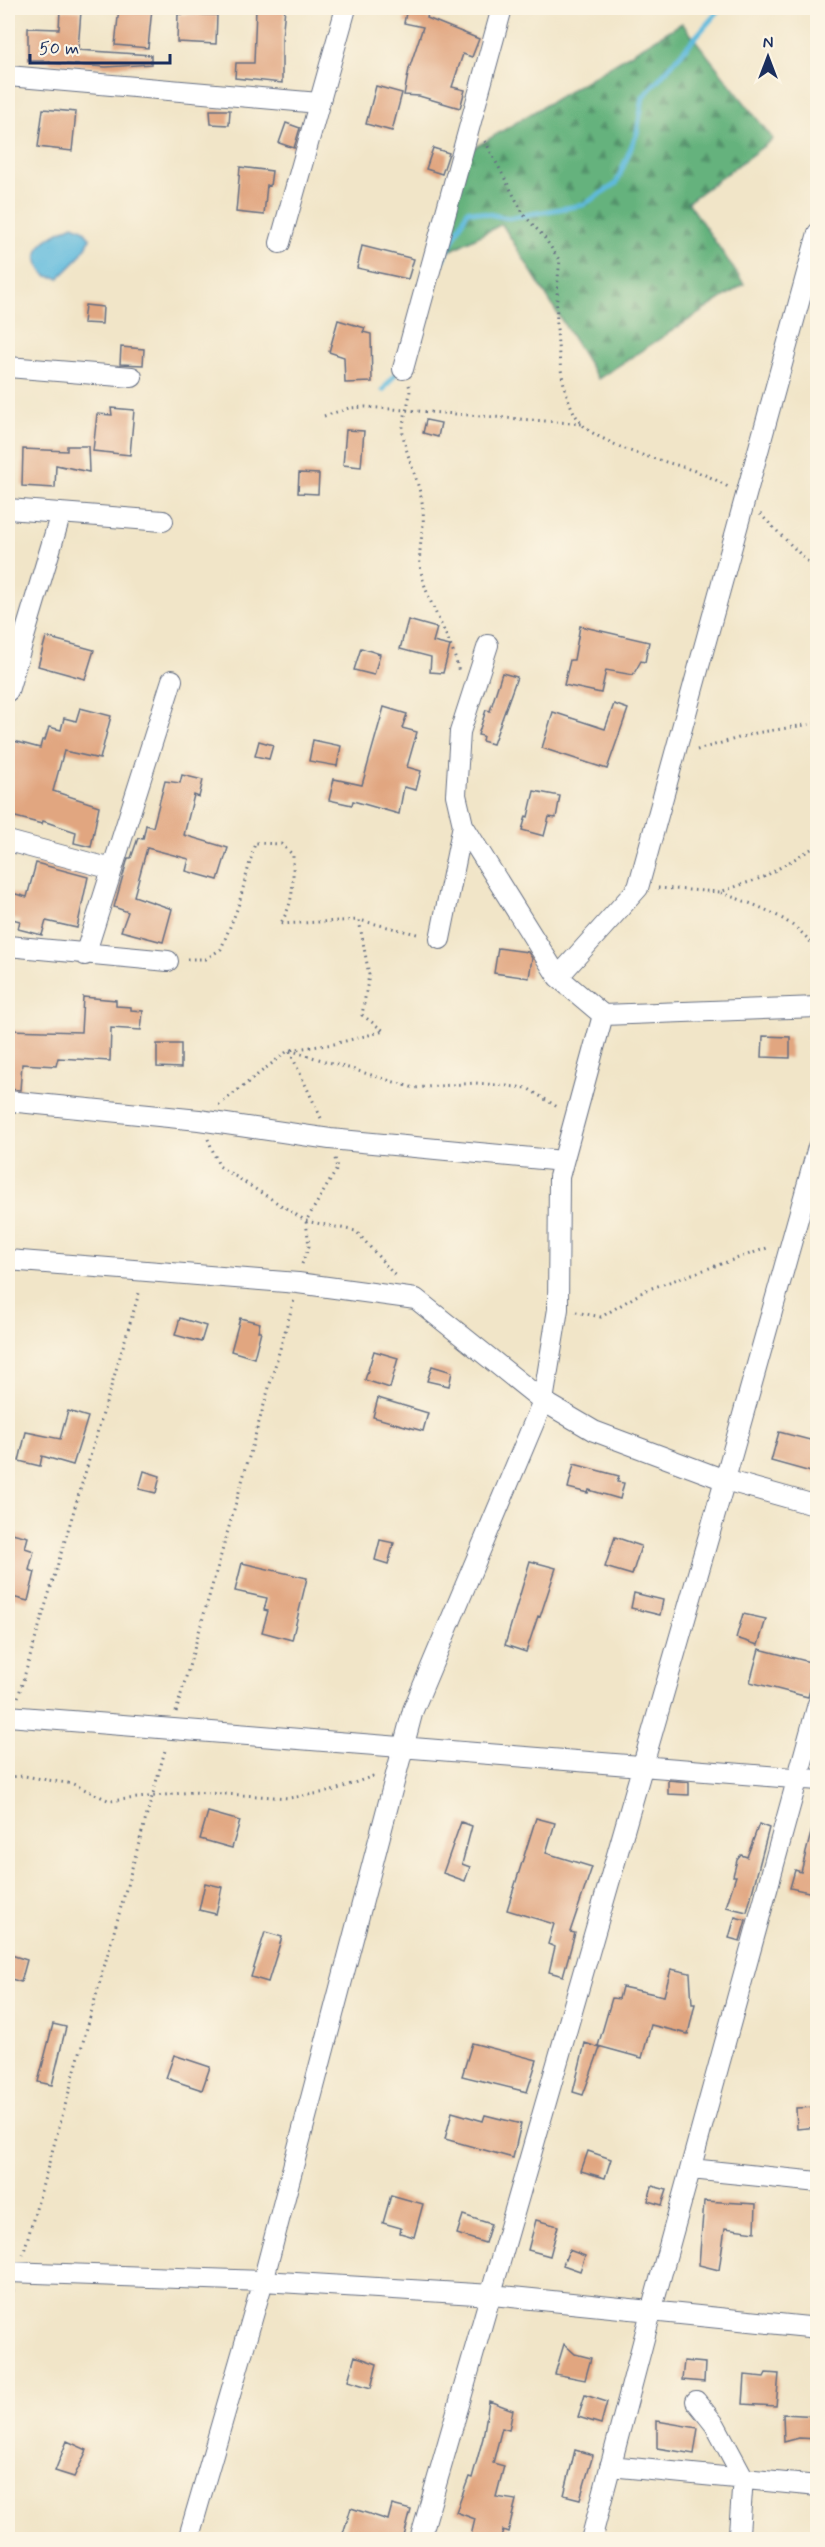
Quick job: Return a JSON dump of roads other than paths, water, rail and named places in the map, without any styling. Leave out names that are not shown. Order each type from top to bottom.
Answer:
[{"type":"street","points":[[280,243],[346,8]]},
{"type":"street","points":[[403,369],[502,8]]},
{"type":"street","points":[[8,76],[319,103]]},
{"type":"street","points":[[558,977],[638,888],[818,233]]},
{"type":"street","points":[[8,367],[132,377]]},
{"type":"street","points":[[8,509],[163,521]]},
{"type":"street","points":[[8,691],[12,657],[61,513]]},
{"type":"street","points":[[488,645],[460,732],[456,795],[463,825],[558,977],[603,1015],[818,1007]]},
{"type":"street","points":[[85,955],[172,680]]},
{"type":"street","points":[[440,939],[463,825]]},
{"type":"street","points":[[8,841],[112,869]]},
{"type":"street","points":[[8,946],[168,961]]},
{"type":"street","points":[[188,2540],[263,2281],[413,1710],[543,1401],[558,1309],[559,1177],[603,1015]]},
{"type":"street","points":[[8,1101],[199,1120],[330,1139],[563,1161]]},
{"type":"street","points":[[420,2540],[492,2295],[792,1239],[810,1200],[818,1147]]},
{"type":"street","points":[[8,1260],[298,1283],[416,1299],[543,1401],[594,1431],[724,1480],[818,1506]]},
{"type":"street","points":[[591,2540],[651,2312],[818,1704]]},
{"type":"street","points":[[10,1717],[818,1780]]},
{"type":"street","points":[[691,2169],[818,2182]]},
{"type":"street","points":[[13,2273],[263,2281],[492,2295],[818,2328]]},
{"type":"street","points":[[696,2402],[715,2425],[743,2477],[740,2533],[743,2540]]},
{"type":"street","points":[[610,2466],[818,2486]]},
{"type":"water","points":[[73,225],[83,229],[90,238],[87,246],[59,278],[46,276],[39,267],[38,251],[48,239]]},
{"type":"waterway","points":[[442,262],[468,210],[508,218],[583,205],[616,184],[637,133],[643,97],[721,8]]},
{"type":"waterway","points":[[383,390],[399,369]]}]
